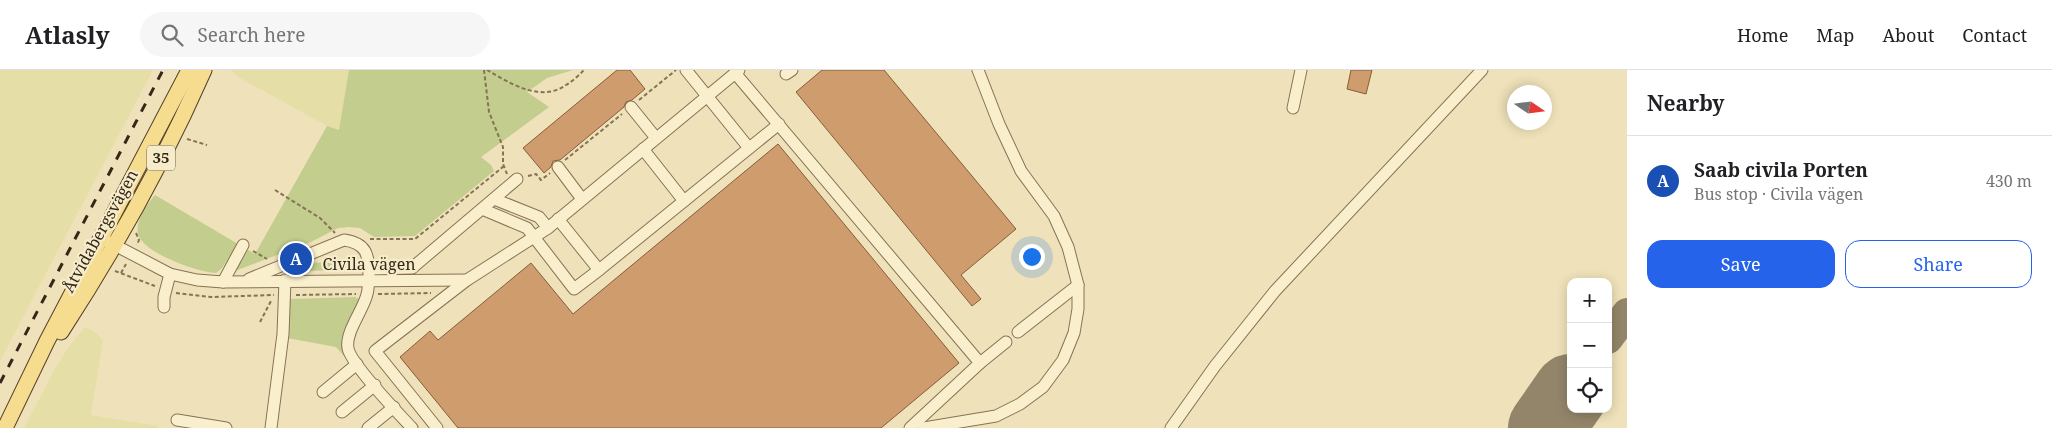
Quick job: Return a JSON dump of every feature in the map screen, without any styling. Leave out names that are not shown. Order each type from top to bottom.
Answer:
[{"type":"main road","name":"Åtvidabergsvägen","points":[[5,428],[47,341],[189,70]]},
{"type":"main road","name":"Åtvidabergsvägen","points":[[17,404],[115,245],[173,136],[204,70]]},
{"type":"street","points":[[686,70],[749,148]]},
{"type":"street","points":[[924,428],[996,416],[1020,404],[1043,387],[1063,360],[1074,333],[1078,309],[1078,285],[1068,247],[1054,216],[1021,171],[999,124],[978,70]]},
{"type":"street","points":[[1293,108],[1301,70]]},
{"type":"street","points":[[1171,428],[1215,366],[1275,291],[1482,70]]},
{"type":"street","points":[[437,428],[375,351],[467,280],[548,228],[737,72],[980,363]]},
{"type":"street","points":[[631,106],[656,138]]},
{"type":"street","points":[[482,209],[527,228],[574,289],[779,124]]},
{"type":"street","points":[[644,149],[684,201]]},
{"type":"street","points":[[558,167],[582,199]]},
{"type":"street","points":[[368,275],[412,268],[514,182]]},
{"type":"street","points":[[494,199],[539,217],[548,228]]},
{"type":"street","points":[[558,219],[599,270]]},
{"type":"street","name":"Civila vägen","points":[[101,238],[170,274],[197,280],[223,282],[368,275],[467,280]]},
{"type":"street","points":[[245,281],[344,240],[362,246],[368,257],[367,294],[348,341],[348,350],[357,364],[412,428]]},
{"type":"street","points":[[223,282],[243,245]]},
{"type":"street","points":[[164,307],[164,297],[170,274]]},
{"type":"street","points":[[271,428],[283,334],[285,280]]},
{"type":"street","points":[[1018,332],[1078,285]]},
{"type":"street","points":[[910,428],[980,363],[1006,342]]},
{"type":"street","points":[[323,392],[357,364]]},
{"type":"street","points":[[342,412],[375,385]]},
{"type":"street","points":[[368,428],[394,407]]},
{"type":"street","points":[[177,420],[226,428]]},
{"type":"path","points":[[485,70],[518,88],[536,92],[557,90],[584,70]]},
{"type":"path","points":[[485,70],[489,112],[502,147],[504,166],[514,182],[536,174],[542,180],[676,70]]},
{"type":"path","points":[[184,138],[207,145]]},
{"type":"path","points":[[370,239],[416,239],[504,166]]},
{"type":"path","points":[[275,190],[320,218],[335,233]]},
{"type":"path","points":[[243,245],[278,266]]},
{"type":"path","points":[[260,322],[275,295]]},
{"type":"shaded area","points":[[0,70],[153,70],[0,361]]},
{"type":"shaded area","points":[[230,70],[349,70],[339,130],[327,126],[238,77]]},
{"type":"shaded area","points":[[85,327],[92,330],[103,340],[91,415],[158,426],[158,428],[24,428],[67,349]]},
{"type":"green space","points":[[349,70],[573,70],[547,78],[527,92],[549,107],[481,157],[491,165],[494,171],[415,236],[374,237],[360,228],[338,228],[311,242],[235,271],[248,250],[255,254],[327,126],[339,130]]},
{"type":"green space","points":[[155,195],[238,244],[222,268],[216,273],[184,265],[160,254],[142,241],[138,234],[138,223],[142,213]]},
{"type":"green space","points":[[352,262],[356,266],[353,270],[300,271],[295,269],[300,263]]},
{"type":"green space","points":[[355,297],[359,299],[360,303],[344,349],[344,356],[336,347],[287,338],[290,299]]},
{"type":"building","points":[[617,70],[630,70],[645,89],[632,100],[626,102],[624,107],[560,160],[553,161],[551,167],[544,173],[523,148]]},
{"type":"building","points":[[822,70],[884,70],[1016,229],[961,275],[981,299],[972,306],[796,92]]},
{"type":"building","points":[[1351,70],[1372,70],[1366,94],[1347,89]]},
{"type":"building","points":[[778,144],[959,363],[881,428],[458,428],[400,357],[430,331],[438,340],[531,263],[573,314]]},
{"type":"taxiway","points":[[1612,334],[1627,313]]},
{"type":"runway","points":[[1546,428],[1567,398]]},
{"type":"railway","points":[[0,383],[163,70]]},
{"type":"place","name":"Saab civila Porten","points":[[296,259]]}]
